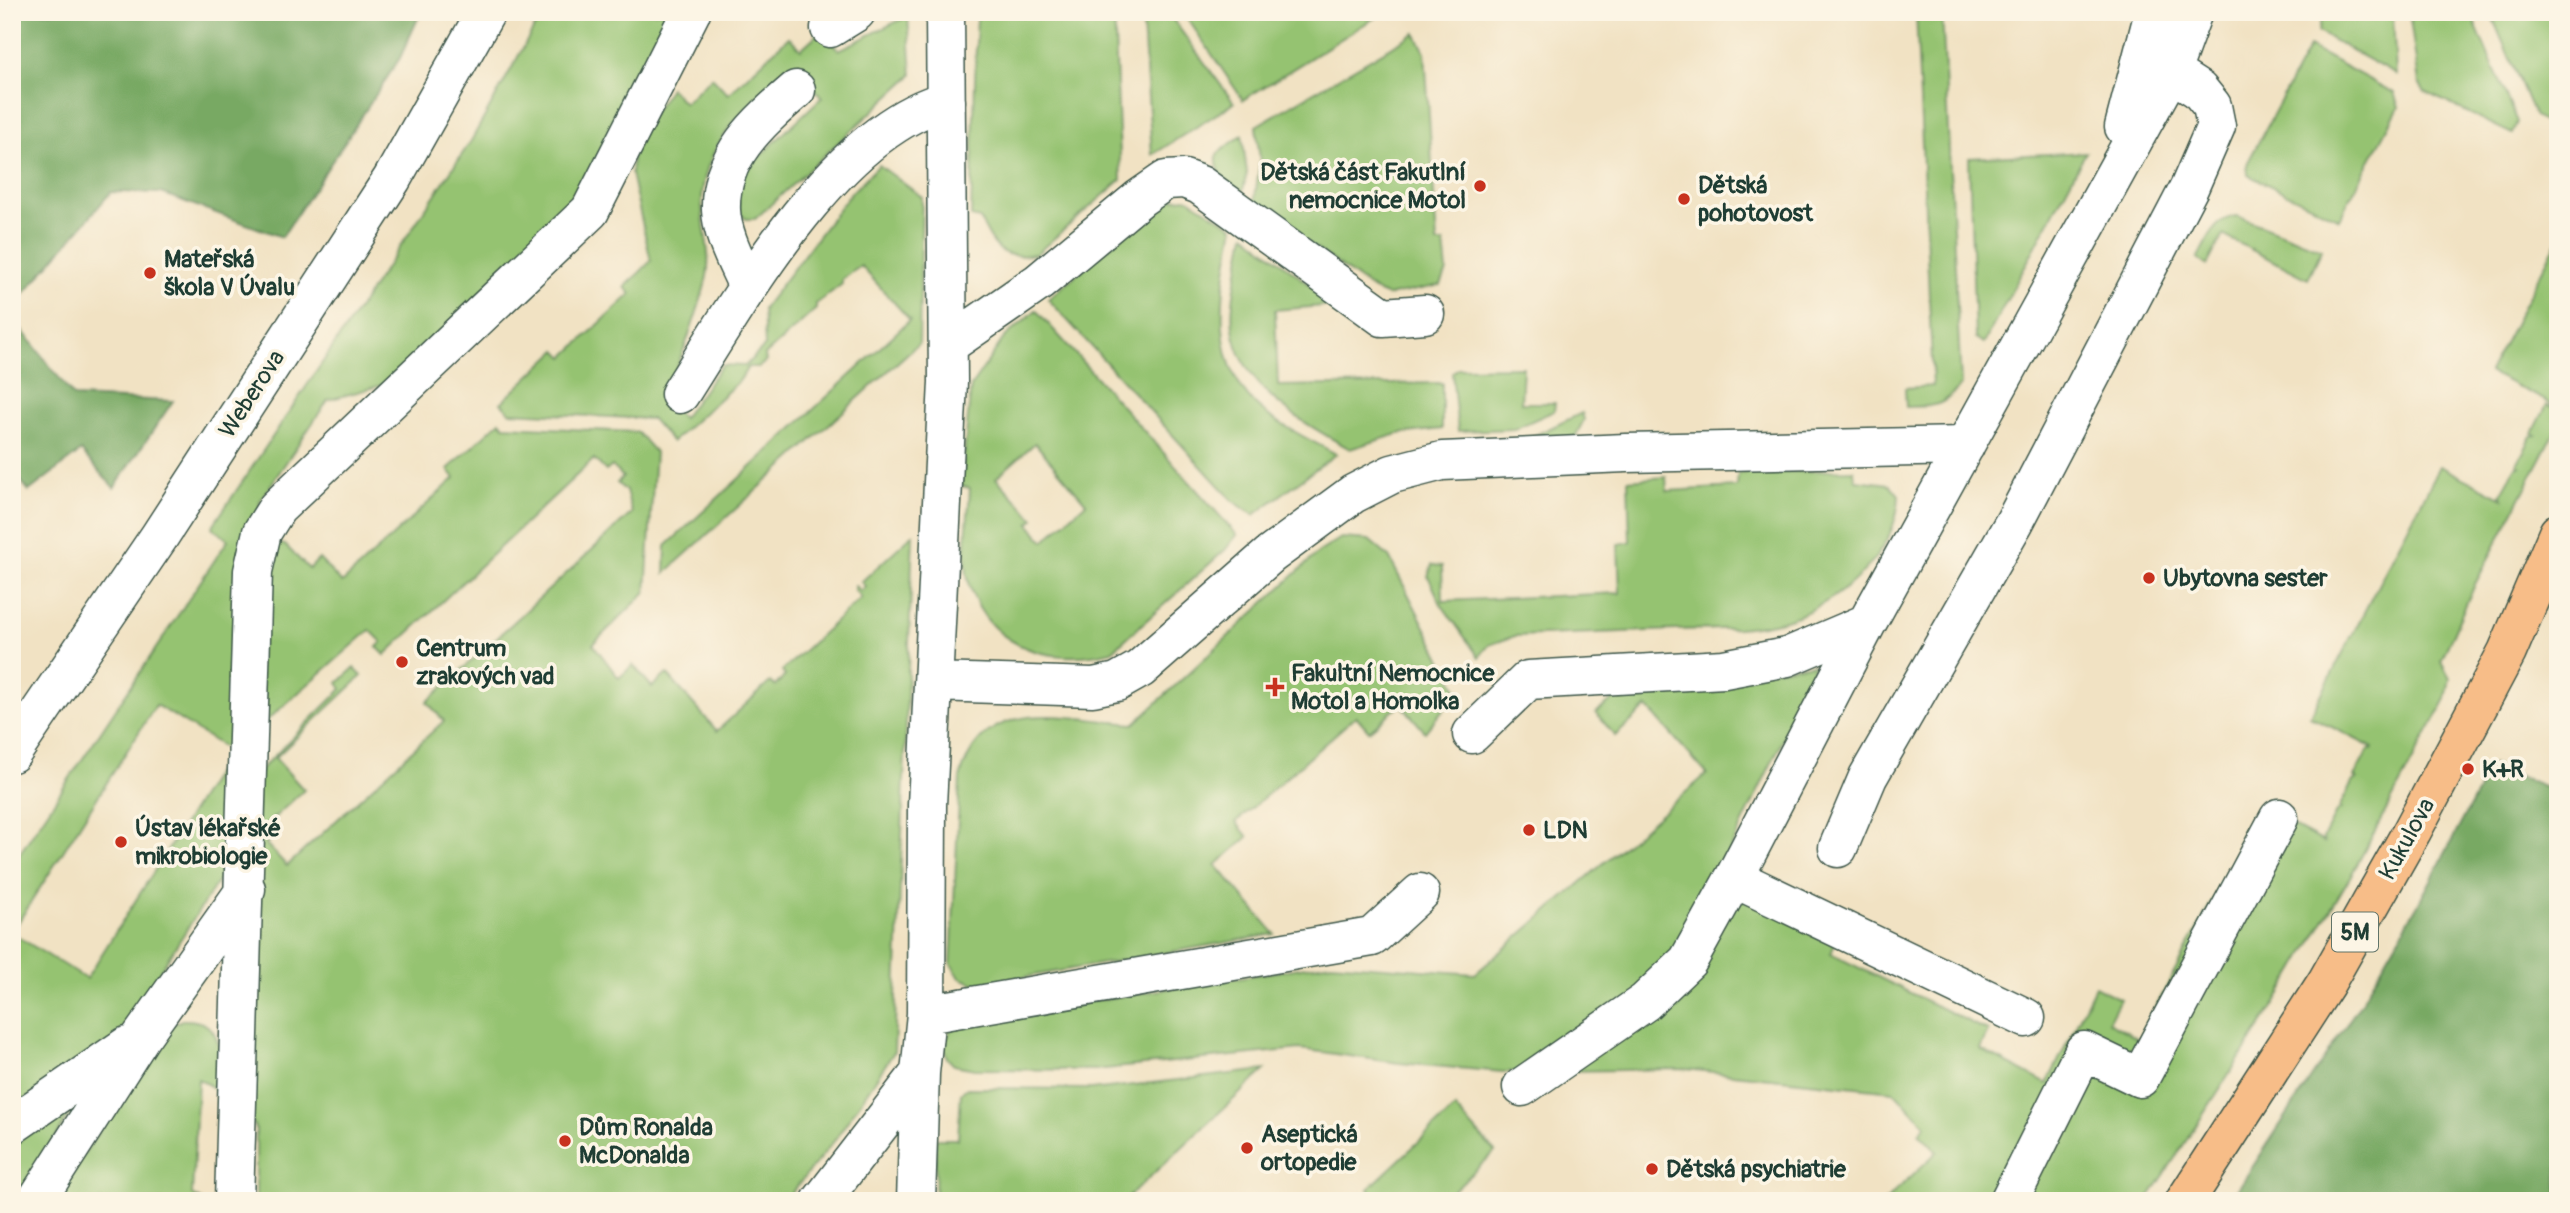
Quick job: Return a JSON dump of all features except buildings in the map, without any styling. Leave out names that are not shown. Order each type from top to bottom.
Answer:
[{"type":"main road","name":"Kukulova","points":[[2185,1201],[2326,983],[2412,831],[2507,653],[2558,533]]},
{"type":"street","points":[[234,1201],[246,889],[253,570],[262,532],[277,508],[590,211],[691,12]]},
{"type":"street","points":[[916,1201],[920,1073],[926,1014],[927,804],[935,681],[948,345],[945,12]]},
{"type":"street","points":[[2110,180],[2154,12]]},
{"type":"street","points":[[1522,1087],[1645,1002],[1688,961],[1867,623],[2171,72],[2193,12]]},
{"type":"street","name":"Weberova","points":[[12,753],[159,537],[385,190],[483,20]]},
{"type":"street","points":[[1838,848],[1867,777],[2015,522],[2189,188],[2211,139],[2216,126],[2212,106],[2199,90],[2171,72]]},
{"type":"street","points":[[748,287],[721,211],[724,174],[752,129],[796,90]]},
{"type":"street","points":[[680,394],[768,255],[809,204],[880,133],[923,107],[946,101]]},
{"type":"street","points":[[948,345],[1039,282],[1140,198],[1166,180],[1184,179],[1200,185],[1383,317],[1425,314]]},
{"type":"street","points":[[935,681],[1093,687],[1118,682],[1140,669],[1270,555],[1353,494],[1392,474],[1442,461],[1626,453],[1965,446]]},
{"type":"street","points":[[1472,734],[1528,680],[1724,668],[1787,657],[1867,623]]},
{"type":"street","points":[[2009,1201],[2084,1051],[2140,1078],[2279,818]]},
{"type":"street","points":[[1734,878],[2026,1018]]},
{"type":"street","points":[[36,1201],[141,1037],[246,889]]},
{"type":"street","points":[[926,1014],[1372,937],[1420,894]]},
{"type":"street","points":[[12,1125],[141,1037]]},
{"type":"street","points":[[821,1201],[920,1073]]},
{"type":"green space","points":[[18,12],[421,12],[400,58],[282,237],[161,193],[111,192],[12,308],[12,35]]},
{"type":"green space","points":[[543,12],[669,12],[622,118],[580,199],[397,381],[328,400],[260,501],[233,858],[116,1039],[12,1109],[12,933],[86,979],[230,751],[156,705],[12,932],[12,865],[228,540],[212,527],[471,141]]},
{"type":"green space","points":[[977,12],[1114,12],[1121,180],[1036,254],[1006,254],[995,245],[980,219],[971,217]]},
{"type":"green space","points":[[1142,12],[1166,12],[1234,103],[1152,155]]},
{"type":"green space","points":[[1183,12],[1384,12],[1243,100]]},
{"type":"green space","points":[[1916,12],[1942,12],[1961,385],[1943,402],[1906,407],[1905,388],[1933,386]]},
{"type":"green space","points":[[2365,12],[2393,15],[2396,75],[2318,32],[2322,17]]},
{"type":"green space","points":[[2409,12],[2470,12],[2517,122],[2512,134],[2425,92],[2419,83]]},
{"type":"green space","points":[[2490,12],[2558,12],[2558,131],[2535,117]]},
{"type":"green space","points":[[908,16],[912,75],[755,219],[746,219],[739,213],[737,186],[746,169],[822,97],[791,65],[746,109],[720,142],[710,160],[704,180],[702,211],[708,251],[706,281],[664,403],[683,418],[722,365],[745,366],[765,346],[763,309],[850,194],[879,165],[922,197],[919,343],[665,573],[666,546],[910,320],[861,266],[842,279],[842,284],[816,304],[816,309],[765,355],[766,361],[759,367],[748,367],[740,380],[672,442],[652,419],[510,412],[501,403],[557,350],[564,357],[631,294],[625,287],[651,261],[631,174],[633,142],[670,88],[684,103],[712,77],[728,94],[789,37],[801,49],[822,30],[839,50]]},
{"type":"green space","points":[[1415,33],[1425,52],[1437,243],[1444,243],[1447,271],[1441,285],[1388,296],[1374,290],[1254,204],[1260,161],[1256,126]]},
{"type":"green space","points":[[2309,47],[2394,93],[2399,107],[2339,219],[2248,175],[2247,164]]},
{"type":"green space","points":[[1242,135],[1247,173],[1242,194],[1223,178],[1218,168],[1217,154]]},
{"type":"green space","points":[[2086,152],[1984,343],[1975,338],[1969,158]]},
{"type":"green space","points":[[1187,198],[1234,227],[1225,276],[1223,326],[1226,351],[1234,374],[1246,395],[1265,413],[1336,454],[1254,515],[1233,501],[1048,299],[1164,200]]},
{"type":"green space","points":[[2237,216],[2322,249],[2308,279],[2223,235],[2207,265],[2197,259],[2217,226],[2222,221]]},
{"type":"green space","points":[[1245,234],[1336,305],[1275,310],[1278,386],[1442,383],[1442,429],[1398,434],[1350,449],[1307,424],[1267,392],[1251,374],[1240,353],[1233,330],[1234,295]]},
{"type":"green space","points":[[2558,240],[2558,426],[2473,588],[2441,661],[2450,678],[2446,699],[2354,870],[2273,1007],[2147,1201],[1885,1201],[1937,1152],[1919,1133],[1926,1125],[1893,1091],[1685,1069],[1503,1072],[1399,1063],[1300,1049],[1095,1070],[975,1069],[954,1065],[947,1058],[944,1048],[950,1030],[959,1022],[1331,963],[1475,974],[1707,774],[1647,707],[1615,736],[1596,713],[1627,689],[1814,664],[1809,684],[1716,880],[1837,938],[1831,954],[1988,1031],[1980,1049],[2047,1084],[2095,986],[2120,999],[2108,1022],[2139,1039],[2261,809],[2324,842],[2323,838],[2337,811],[2341,809],[2339,808],[2353,781],[2357,779],[2354,777],[2369,749],[2373,748],[2310,716],[2440,466],[2503,498],[2501,494],[2516,467],[2520,466],[2517,464],[2532,436],[2536,435],[2533,433],[2547,405],[2551,407],[2552,404],[2489,372]]},
{"type":"green space","points":[[1036,310],[1237,535],[1225,550],[1112,651],[1064,656],[1041,653],[1020,646],[1002,634],[986,618],[974,598],[966,564],[970,488],[961,486],[971,386],[1004,338]],"holes":[[[1035,443],[1086,503],[1044,541],[1029,524],[1034,519],[996,478]]]},
{"type":"green space","points":[[12,317],[74,397],[173,401],[114,488],[81,451],[29,491],[12,470]]},
{"type":"green space","points":[[1523,367],[1521,403],[1555,403],[1554,411],[1514,429],[1458,431],[1452,373],[1458,368]]},
{"type":"green space","points":[[1582,413],[1584,420],[1575,437],[1523,441]]},
{"type":"green space","points":[[500,421],[504,426],[637,432],[655,452],[646,592],[593,644],[619,678],[633,665],[652,687],[667,674],[717,731],[770,682],[775,686],[785,676],[782,671],[861,598],[854,589],[855,586],[861,591],[865,586],[861,582],[913,534],[894,1052],[835,1140],[785,1201],[256,1201],[256,1129],[247,1112],[256,774],[342,689],[338,683],[354,668],[362,676],[275,758],[304,790],[265,826],[274,836],[266,844],[287,866],[444,721],[427,702],[632,513],[626,491],[617,483],[623,477],[612,466],[606,471],[594,459],[385,655],[377,647],[382,642],[370,630],[256,730],[262,573],[276,543],[285,545],[309,569],[319,559],[342,583],[455,478],[448,469]]},
{"type":"green space","points":[[1853,470],[1856,480],[1890,484],[1899,495],[1896,517],[1888,538],[1876,557],[1843,590],[1803,614],[1782,621],[1729,628],[1515,636],[1489,645],[1479,657],[1441,604],[1428,576],[1432,565],[1442,566],[1443,601],[1620,593],[1618,544],[1630,542],[1628,480],[1666,477],[1667,491],[1737,487],[1738,473]]},
{"type":"green space","points":[[1341,538],[1369,540],[1389,557],[1458,691],[1425,732],[1401,704],[1369,731],[1356,716],[1236,822],[1248,837],[1216,865],[1275,934],[978,985],[960,978],[951,964],[960,778],[971,751],[987,733],[1007,722],[1030,717],[1056,716],[1134,724],[1319,552]]},
{"type":"green space","points":[[2492,765],[2558,792],[2558,1201],[2230,1201],[2360,1004],[2420,901]]},
{"type":"green space","points":[[182,1020],[197,1021],[207,1026],[214,1033],[220,1054],[218,1090],[198,1079],[192,1195],[202,1201],[53,1201],[168,1026]]},
{"type":"green space","points":[[1265,1070],[1124,1201],[935,1201],[936,1139],[958,1139],[961,1093],[967,1088],[1099,1089]]},
{"type":"green space","points":[[75,1105],[17,1201],[12,1201],[12,1143]]},
{"type":"green space","points":[[1455,1108],[1495,1152],[1442,1201],[1379,1201],[1368,1189]]},
{"type":"place","name":"Dětská část Fakutlní nemocnice Motol","points":[[1480,186]]},
{"type":"place","name":"Dětská pohotovost","points":[[1684,199]]},
{"type":"place","name":"Mateřská škola V Úvalu","points":[[150,273]]},
{"type":"place","name":"Ubytovna sester","points":[[2149,578]]},
{"type":"place","name":"Centrum zrakových vad","points":[[402,662]]},
{"type":"place","name":"Fakultní Nemocnice Motol a Homolka","points":[[1275,687]]},
{"type":"place","name":"K+R","points":[[2468,769]]},
{"type":"place","name":"LDN","points":[[1529,830]]},
{"type":"place","name":"Ústav lékařské mikrobiologie","points":[[121,842]]},
{"type":"place","name":"Dům Ronalda McDonalda","points":[[565,1141]]},
{"type":"place","name":"Aseptická ortopedie","points":[[1247,1148]]},
{"type":"place","name":"Dětská psychiatrie","points":[[1652,1169]]}]
